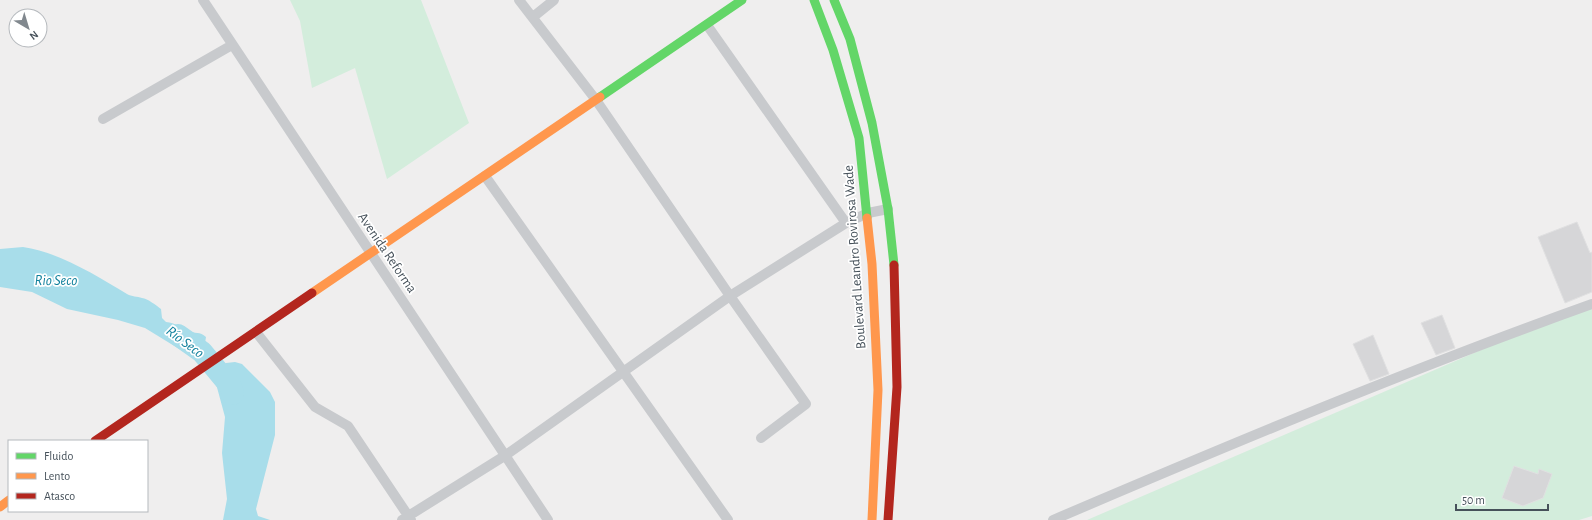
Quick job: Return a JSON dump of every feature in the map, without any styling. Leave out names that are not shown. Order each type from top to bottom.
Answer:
[{"type":"main road","points":[[96,440],[486,176],[742,0]]},
{"type":"main road","name":"Boulevard Leandro Rovirosa Wade","points":[[814,0],[833,50],[859,138],[868,213],[878,390],[872,520]]},
{"type":"main road","points":[[834,0],[850,39],[872,123],[888,209],[894,258],[898,387],[888,520]]},
{"type":"main road","points":[[878,390],[898,387]]},
{"type":"main road","points":[[0,507],[8,501]]},
{"type":"street","name":"Avenida Reforma","points":[[203,0],[232,46],[548,520]]},
{"type":"street","points":[[519,0],[596,100],[806,404],[761,438]]},
{"type":"street","points":[[533,17],[554,0]]},
{"type":"street","points":[[707,25],[846,223]]},
{"type":"street","points":[[104,119],[232,46]]},
{"type":"street","points":[[486,176],[728,520]]},
{"type":"street","points":[[256,332],[315,407],[348,426],[407,519],[506,455],[730,296],[846,223],[868,213],[888,209]]},
{"type":"street","points":[[1053,520],[1152,478],[1480,345],[1592,304]]},
{"type":"green space","points":[[290,0],[421,0],[469,123],[387,179],[355,68],[312,88],[300,21]]},
{"type":"green space","points":[[1592,302],[1592,516],[1579,520],[1087,520]]},
{"type":"water","name":"Rio Seco","points":[[23,247],[64,259],[129,295],[140,297],[149,301],[161,309],[162,318],[166,322],[175,324],[191,332],[202,334],[206,337],[204,349],[196,356],[189,355],[145,328],[118,320],[67,309],[32,292],[0,287],[0,249]]},
{"type":"water","points":[[235,362],[242,364],[270,392],[275,402],[275,435],[256,509],[258,516],[270,520],[223,520],[227,499],[222,453],[225,417],[215,380],[216,370],[226,363]]},
{"type":"building","points":[[1577,222],[1590,253],[1592,252],[1592,292],[1565,303],[1538,237]]},
{"type":"building","points":[[1442,315],[1455,348],[1436,355],[1421,323]]},
{"type":"building","points":[[1373,335],[1389,374],[1370,381],[1353,344]]},
{"type":"building","points":[[1514,466],[1538,474],[1539,469],[1552,474],[1543,498],[1523,506],[1502,498]]},
{"type":"waterway","name":"Río Seco","points":[[178,335],[202,352],[231,387],[233,394]]},
{"type":"traffic: fast","points":[[600,97],[742,0]]},
{"type":"traffic: fast","points":[[814,0],[833,50],[859,138],[867,218]]},
{"type":"traffic: fast","points":[[834,0],[850,39],[872,123],[888,209],[894,265]]},
{"type":"traffic: slow","points":[[312,293],[600,97]]},
{"type":"traffic: slow","points":[[867,218],[872,264],[878,390],[872,520]]},
{"type":"traffic: slow","points":[[0,507],[8,501]]},
{"type":"traffic: jam","points":[[888,520],[897,387],[894,265]]},
{"type":"traffic: jam","points":[[96,440],[312,293]]}]
